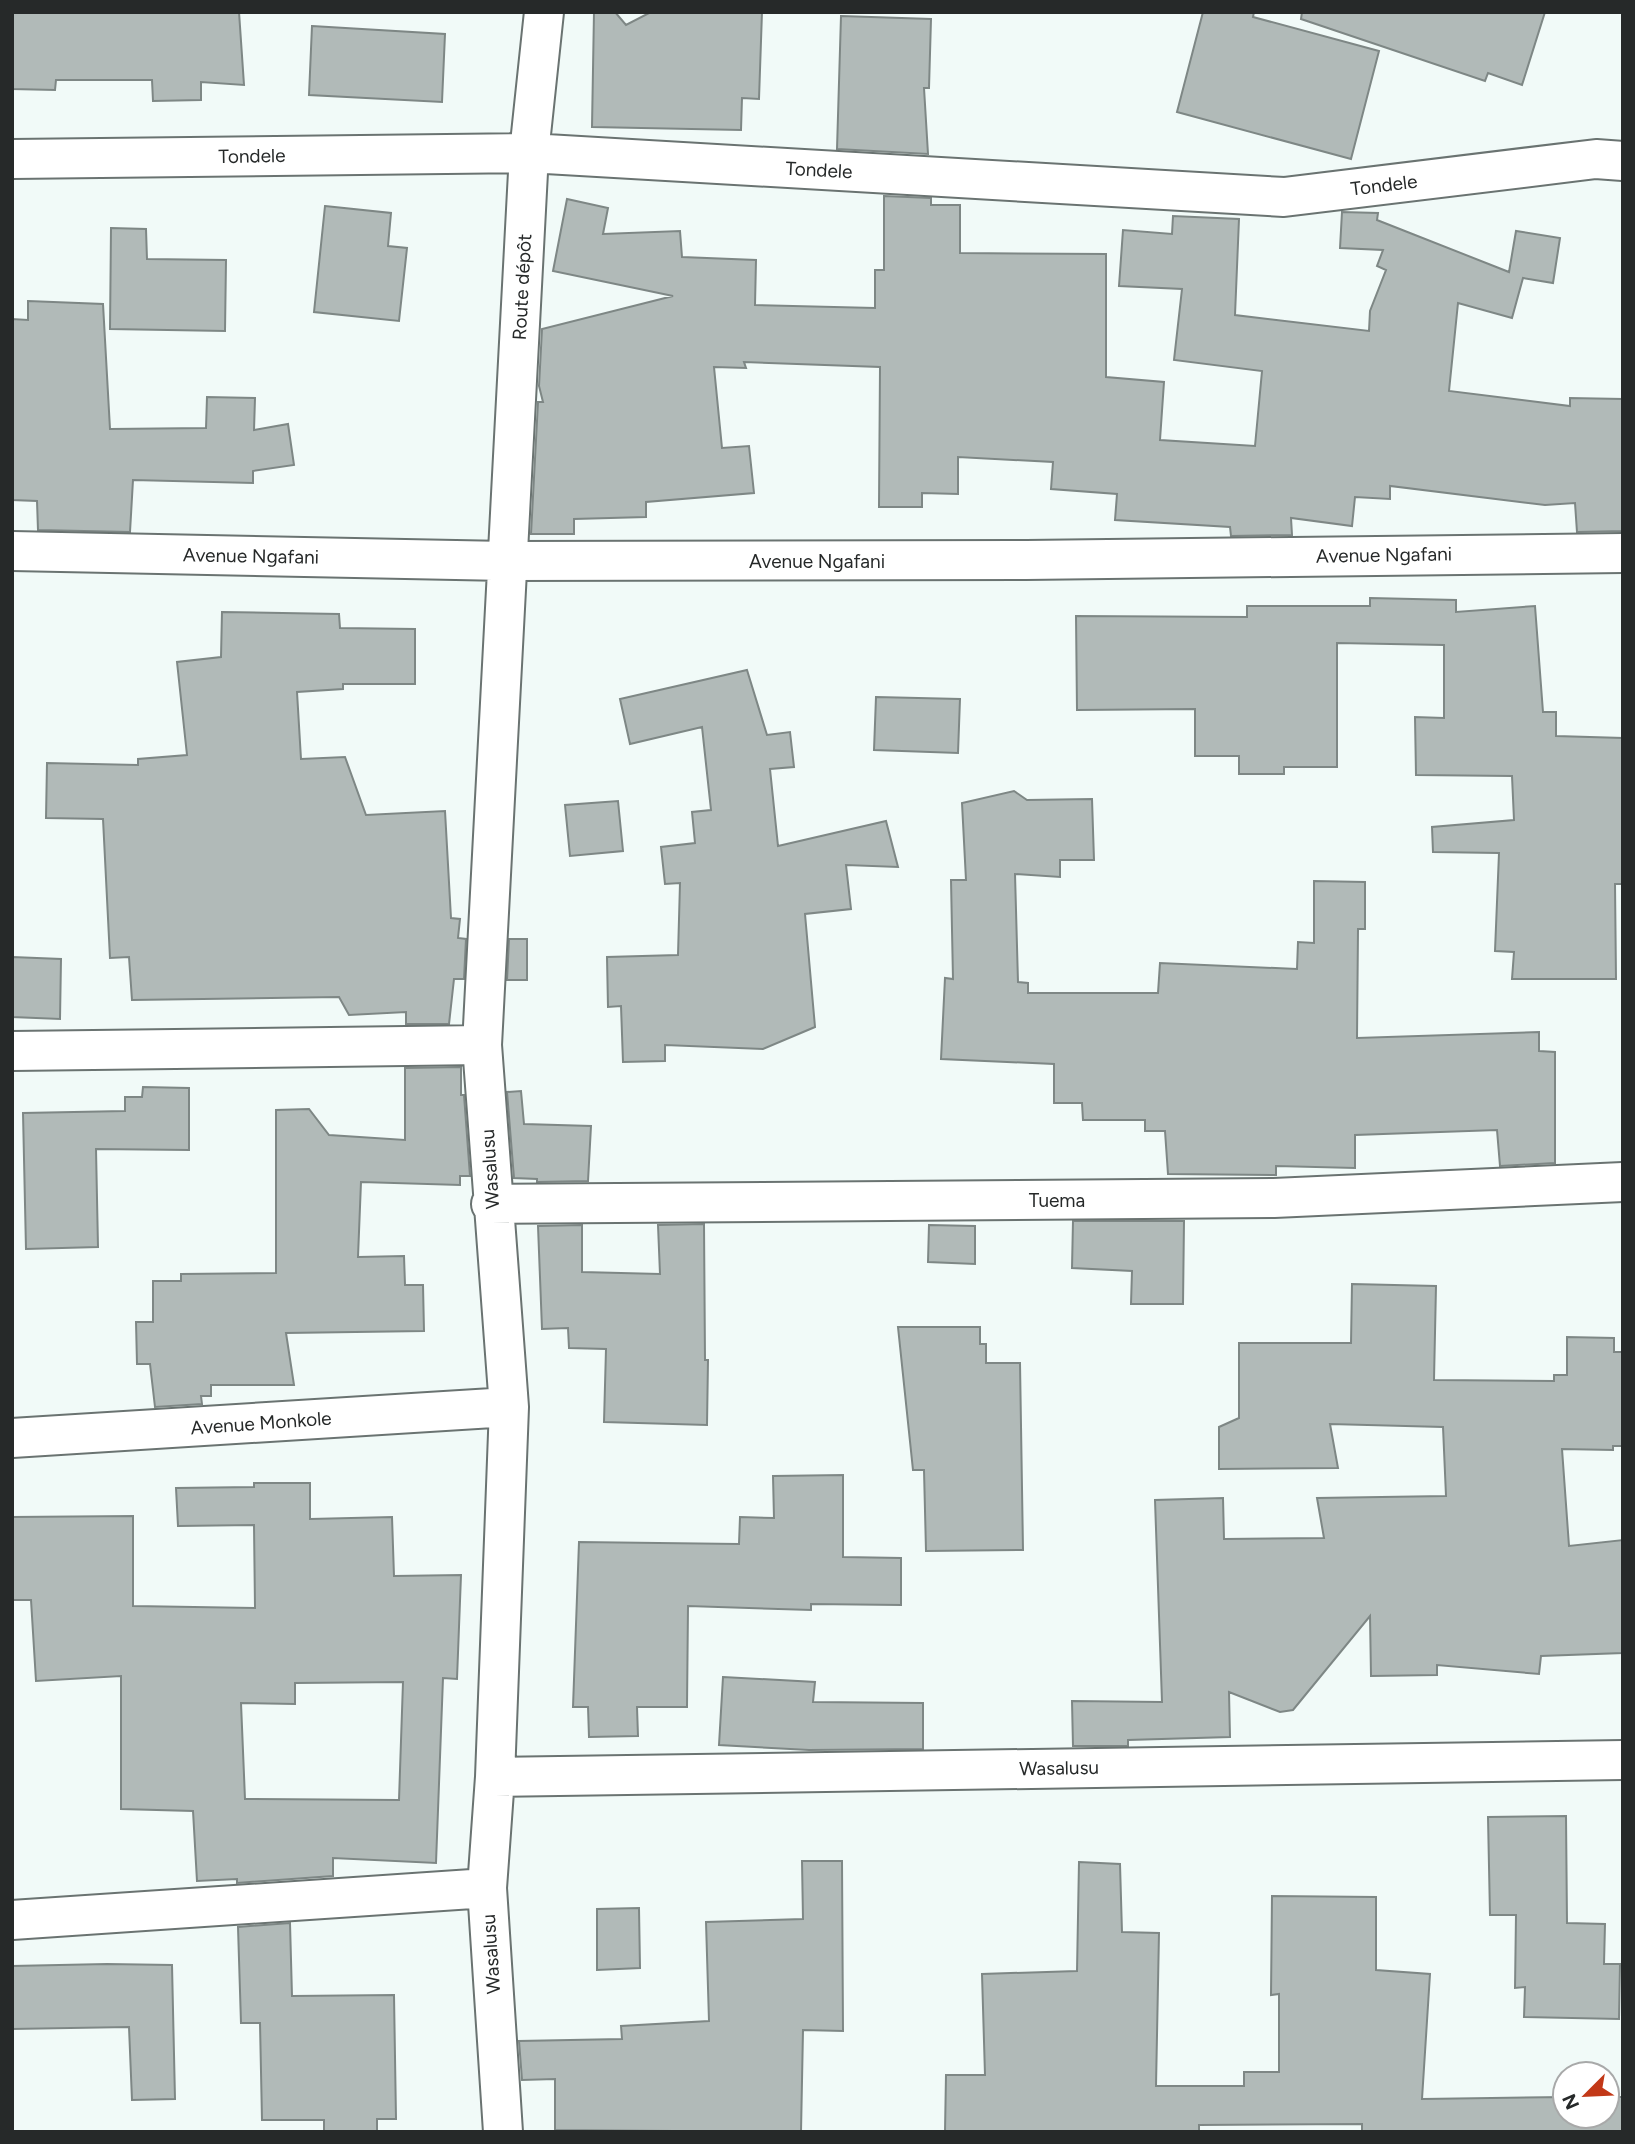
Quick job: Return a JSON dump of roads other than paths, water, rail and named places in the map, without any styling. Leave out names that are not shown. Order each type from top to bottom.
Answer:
[{"type":"street","name":"Route dépôt","points":[[506,561],[529,153],[544,12]]},
{"type":"street","name":"Tondele","points":[[12,159],[529,153],[1284,197],[1596,159],[1623,161]]},
{"type":"street","name":"Avenue Ngafani","points":[[12,551],[506,561],[1026,560],[1623,553]]},
{"type":"street","name":"Wasalusu","points":[[503,2132],[486,1888],[495,1777],[509,1407],[491,1204],[482,1045],[506,561]]},
{"type":"street","points":[[12,1051],[482,1045]]},
{"type":"street","name":"Tuema","points":[[491,1204],[1274,1198],[1623,1182]]},
{"type":"street","name":"Avenue Monkole","points":[[12,1438],[509,1407]]},
{"type":"street","name":"Wasalusu","points":[[495,1777],[1623,1759]]},
{"type":"street","points":[[12,1920],[486,1888]]}]
